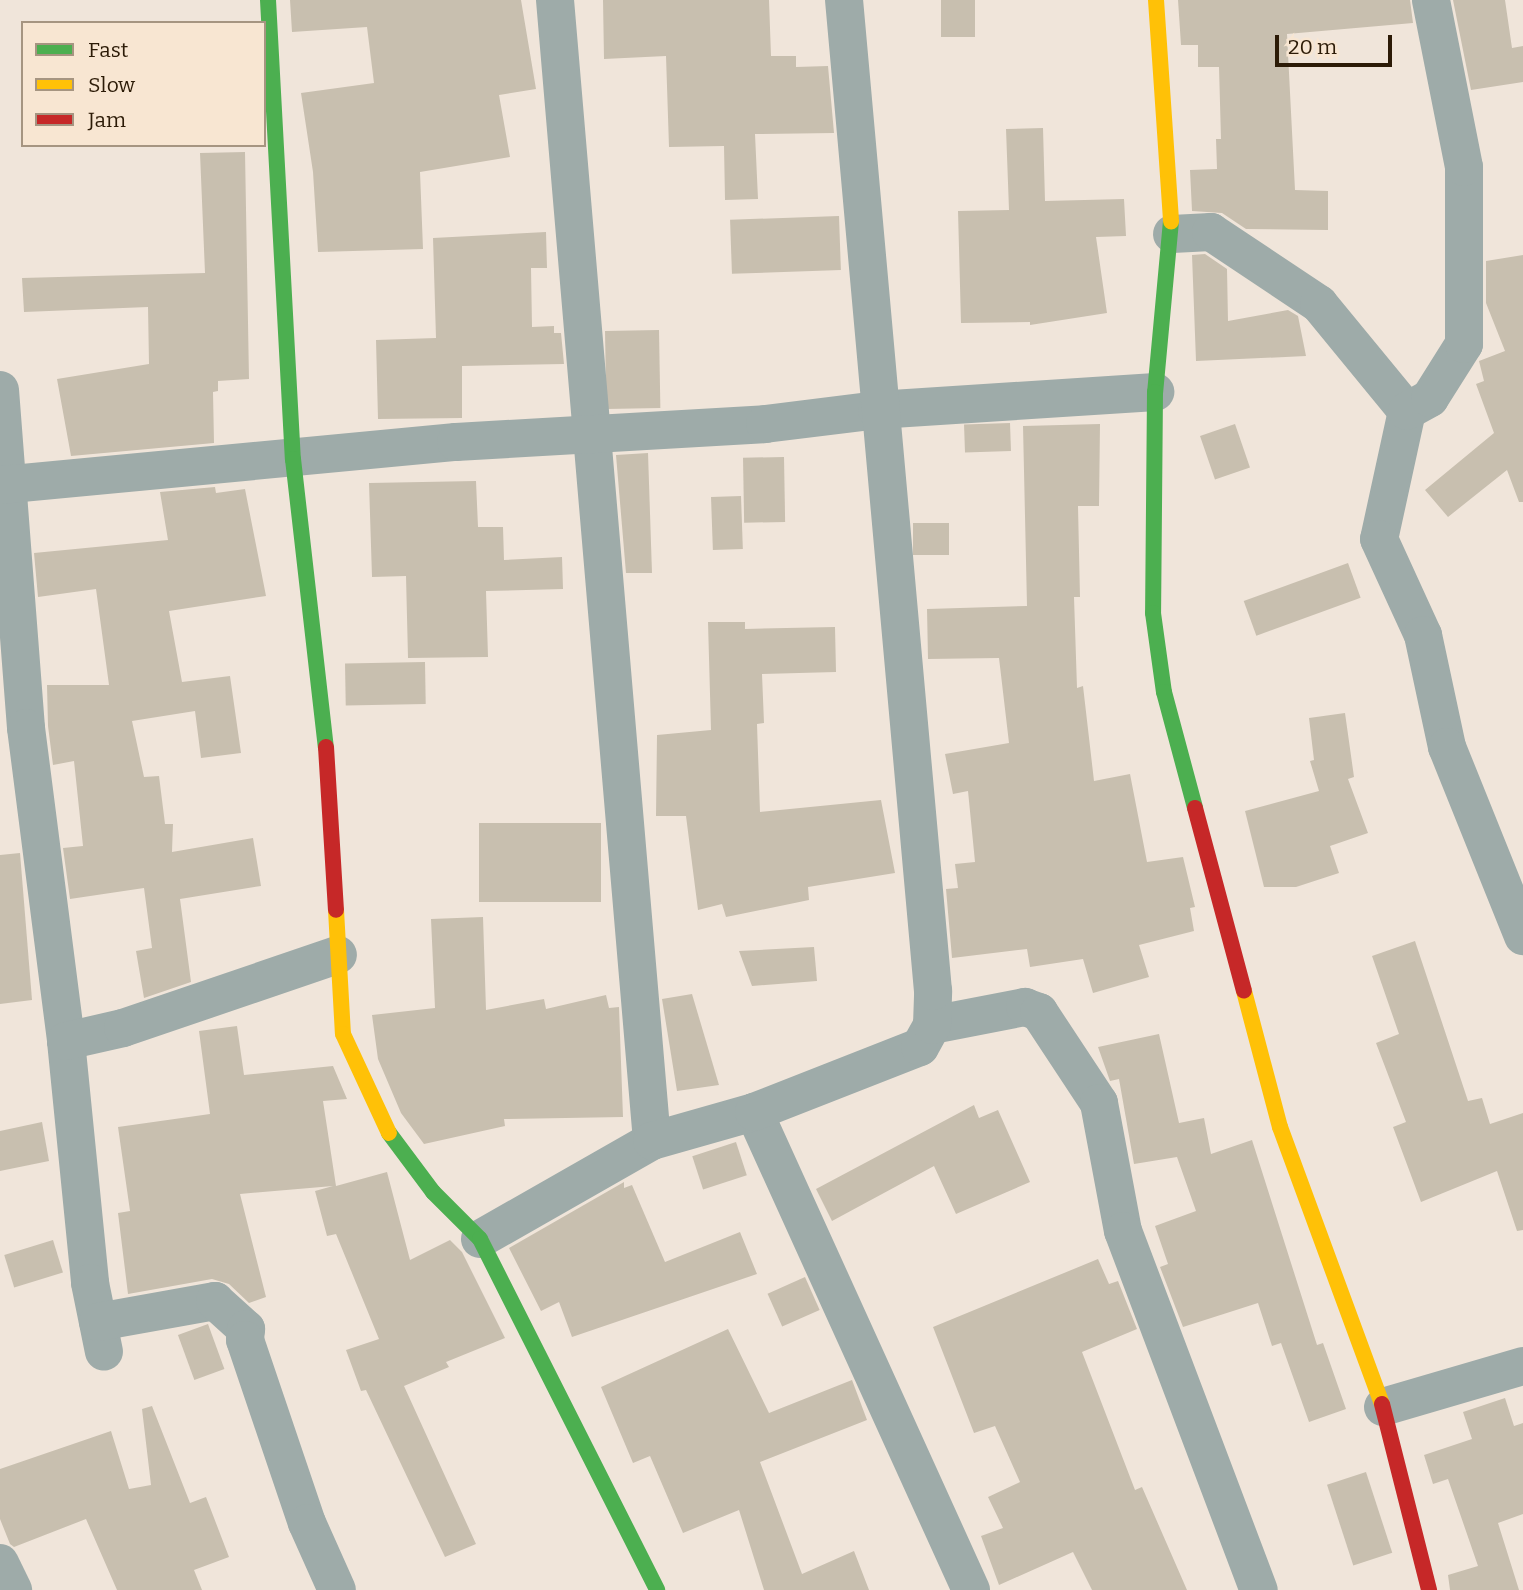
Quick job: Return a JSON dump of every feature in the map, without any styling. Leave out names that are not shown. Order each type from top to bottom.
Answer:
[{"type":"street","points":[[268,0],[293,459],[326,745],[343,1034],[380,1121],[433,1192],[480,1238],[657,1590]]},
{"type":"street","points":[[555,0],[652,1141]]},
{"type":"street","points":[[480,1238],[652,1141],[754,1112],[920,1047],[932,1025],[932,977],[877,410],[844,0]]},
{"type":"street","points":[[1156,0],[1172,234],[1155,392],[1153,612],[1164,692],[1280,1127],[1383,1407],[1422,1588]]},
{"type":"street","points":[[1431,0],[1464,167],[1464,344],[1430,398],[1407,411],[1379,540],[1423,635],[1447,747],[1523,936]]},
{"type":"street","points":[[1172,234],[1211,232],[1319,304],[1407,411]]},
{"type":"street","points":[[0,390],[3,485],[26,728],[101,1337],[215,1301],[246,1329],[245,1340],[307,1523],[337,1590]]},
{"type":"street","points":[[3,485],[592,433],[765,424],[877,410],[1155,392]]},
{"type":"street","points":[[66,1041],[123,1028],[338,956]]},
{"type":"street","points":[[932,1025],[1025,1006],[1039,1013],[1100,1103],[1123,1231],[1259,1590]]},
{"type":"street","points":[[754,1112],[971,1590]]},
{"type":"street","points":[[1383,1407],[1523,1366]]},
{"type":"street","points":[[0,1563],[13,1590]]},
{"type":"building","points":[[290,0],[521,0],[536,89],[499,95],[510,157],[420,172],[423,249],[318,252],[313,172],[301,93],[374,83],[367,27],[292,32]]},
{"type":"building","points":[[603,0],[769,0],[771,56],[796,56],[796,67],[828,66],[834,133],[755,134],[758,199],[725,200],[724,146],[669,147],[666,56],[604,59]]},
{"type":"building","points":[[941,0],[975,0],[975,37],[941,37]]},
{"type":"building","points":[[1178,0],[1410,0],[1413,23],[1287,34],[1295,190],[1328,191],[1328,230],[1246,229],[1222,213],[1192,211],[1190,170],[1217,169],[1216,139],[1221,139],[1219,67],[1198,67],[1198,45],[1181,45]]},
{"type":"building","points":[[1453,0],[1505,0],[1512,48],[1523,46],[1523,82],[1471,90]]},
{"type":"building","points":[[1043,128],[1045,201],[1124,199],[1126,236],[1096,237],[1107,313],[1030,325],[1030,322],[961,323],[958,211],[1009,210],[1006,129]]},
{"type":"building","points":[[245,152],[249,379],[218,381],[218,391],[213,392],[214,443],[71,456],[57,379],[149,364],[148,307],[24,312],[22,278],[205,273],[200,153]]},
{"type":"building","points":[[839,216],[841,270],[732,274],[730,220]]},
{"type":"building","points":[[546,232],[547,268],[531,268],[532,327],[554,326],[554,333],[561,333],[564,364],[462,366],[462,418],[378,419],[376,340],[436,338],[433,238]]},
{"type":"building","points":[[1205,254],[1227,269],[1228,321],[1288,310],[1298,316],[1306,356],[1196,361],[1192,255]]},
{"type":"building","points":[[1523,255],[1523,502],[1519,502],[1507,470],[1448,517],[1425,490],[1494,433],[1476,384],[1484,381],[1479,361],[1505,351],[1486,303],[1486,261]]},
{"type":"building","points":[[659,330],[660,408],[606,409],[605,331]]},
{"type":"building","points":[[1010,423],[1011,451],[965,453],[964,425]]},
{"type":"building","points":[[1100,424],[1099,506],[1078,506],[1080,597],[1074,597],[1077,688],[1083,686],[1094,781],[1130,774],[1147,862],[1183,857],[1195,907],[1190,908],[1194,931],[1139,945],[1149,977],[1093,993],[1083,959],[1030,967],[1027,949],[952,958],[946,889],[958,888],[955,864],[975,862],[968,791],[953,794],[945,754],[1009,743],[999,658],[928,659],[927,609],[1027,606],[1023,426]]},
{"type":"building","points":[[1235,424],[1250,467],[1215,480],[1200,436]]},
{"type":"building","points":[[648,453],[652,573],[626,573],[616,455]]},
{"type":"building","points":[[784,457],[785,522],[744,523],[743,458]]},
{"type":"building","points":[[476,481],[478,527],[503,527],[504,560],[562,557],[563,589],[486,591],[488,657],[408,658],[406,576],[372,577],[369,483]]},
{"type":"building","points":[[215,487],[216,493],[245,489],[266,596],[169,611],[182,682],[230,676],[241,753],[201,758],[195,711],[132,721],[144,777],[159,776],[165,824],[173,824],[172,852],[253,838],[261,886],[180,899],[191,982],[144,998],[136,951],[152,948],[144,888],[70,899],[63,848],[83,846],[74,761],[53,765],[48,726],[47,685],[109,685],[96,589],[38,597],[34,553],[168,540],[160,492]]},
{"type":"building","points":[[741,496],[743,549],[713,550],[711,497]]},
{"type":"building","points":[[913,523],[949,523],[949,555],[913,555]]},
{"type":"building","points":[[1348,563],[1361,598],[1256,636],[1244,601]]},
{"type":"building","points":[[708,622],[745,622],[745,629],[835,627],[836,672],[762,674],[764,723],[757,724],[760,812],[881,800],[895,873],[808,887],[809,900],[726,917],[722,904],[698,910],[686,816],[656,816],[657,735],[711,730]]},
{"type":"building","points":[[425,662],[426,704],[346,705],[345,663]]},
{"type":"building","points":[[1345,713],[1354,777],[1348,779],[1368,833],[1330,846],[1339,873],[1296,887],[1264,887],[1245,811],[1319,791],[1310,761],[1314,760],[1309,718]]},
{"type":"building","points":[[479,823],[601,823],[601,902],[479,902]]},
{"type":"building","points":[[20,853],[32,1000],[0,1004],[0,855]]},
{"type":"building","points":[[483,917],[486,1010],[544,999],[546,1009],[606,995],[609,1008],[619,1007],[623,1117],[504,1119],[505,1126],[424,1144],[401,1113],[378,1059],[372,1015],[435,1008],[431,919]]},
{"type":"building","points":[[1415,941],[1468,1101],[1482,1098],[1490,1124],[1523,1113],[1523,1230],[1517,1231],[1497,1171],[1421,1202],[1393,1127],[1406,1122],[1376,1043],[1399,1034],[1372,956]]},
{"type":"building","points":[[814,947],[817,981],[752,986],[739,951]]},
{"type":"building","points":[[692,994],[719,1085],[677,1091],[662,999]]},
{"type":"building","points":[[237,1026],[244,1075],[333,1066],[347,1099],[323,1101],[336,1186],[387,1172],[410,1260],[450,1240],[462,1252],[505,1338],[446,1362],[449,1367],[404,1386],[476,1544],[445,1557],[366,1390],[361,1391],[346,1350],[379,1339],[336,1234],[327,1236],[315,1191],[333,1186],[240,1194],[266,1297],[249,1303],[229,1284],[212,1279],[128,1294],[118,1213],[130,1211],[118,1127],[210,1114],[199,1031]]},
{"type":"building","points":[[1159,1034],[1179,1123],[1204,1118],[1211,1154],[1252,1140],[1317,1345],[1323,1343],[1346,1409],[1309,1422],[1281,1343],[1272,1346],[1258,1303],[1183,1327],[1160,1267],[1168,1264],[1155,1226],[1196,1211],[1177,1157],[1134,1164],[1119,1079],[1110,1081],[1098,1047]]},
{"type":"building","points":[[974,1105],[979,1118],[998,1110],[1030,1182],[956,1214],[934,1166],[832,1221],[816,1189]]},
{"type":"building","points":[[42,1122],[49,1161],[0,1171],[0,1131]]},
{"type":"building","points":[[736,1142],[747,1175],[703,1190],[692,1156]]},
{"type":"building","points":[[624,1182],[624,1188],[632,1185],[665,1262],[740,1232],[757,1274],[572,1337],[559,1302],[541,1311],[509,1248]]},
{"type":"building","points":[[53,1240],[63,1273],[14,1287],[4,1255]]},
{"type":"building","points":[[1098,1259],[1109,1284],[1118,1281],[1137,1329],[1082,1352],[1135,1490],[1142,1487],[1187,1590],[1092,1590],[1073,1552],[999,1585],[981,1536],[1003,1528],[988,1497],[1020,1482],[995,1426],[974,1433],[933,1327]]},
{"type":"building","points":[[805,1277],[820,1310],[782,1327],[768,1294]]},
{"type":"building","points":[[208,1324],[224,1369],[194,1380],[178,1335]]},
{"type":"building","points":[[728,1329],[769,1413],[852,1380],[867,1420],[760,1462],[802,1574],[854,1551],[869,1590],[764,1590],[739,1510],[683,1533],[650,1456],[633,1463],[601,1387]]},
{"type":"building","points":[[1505,1398],[1514,1426],[1523,1423],[1523,1514],[1498,1523],[1519,1590],[1450,1590],[1448,1575],[1478,1566],[1448,1479],[1433,1484],[1424,1455],[1472,1439],[1463,1412]]},
{"type":"building","points":[[152,1406],[190,1503],[206,1497],[229,1557],[194,1570],[202,1590],[117,1590],[86,1519],[14,1547],[10,1544],[0,1519],[0,1469],[111,1431],[129,1489],[151,1485],[142,1409]]},
{"type":"building","points":[[1366,1472],[1392,1553],[1353,1566],[1327,1485]]},
{"type":"traffic: fast","points":[[268,0],[293,459],[326,747]]},
{"type":"traffic: fast","points":[[1171,221],[1155,392],[1153,613],[1164,692],[1195,808]]},
{"type":"traffic: fast","points":[[389,1133],[433,1192],[480,1239],[657,1590]]},
{"type":"traffic: slow","points":[[1156,0],[1171,221]]},
{"type":"traffic: slow","points":[[336,910],[343,1034],[389,1133]]},
{"type":"traffic: slow","points":[[1244,991],[1280,1127],[1382,1404]]},
{"type":"traffic: jam","points":[[326,747],[336,910]]},
{"type":"traffic: jam","points":[[1195,808],[1244,991]]},
{"type":"traffic: jam","points":[[1382,1404],[1429,1590]]}]
